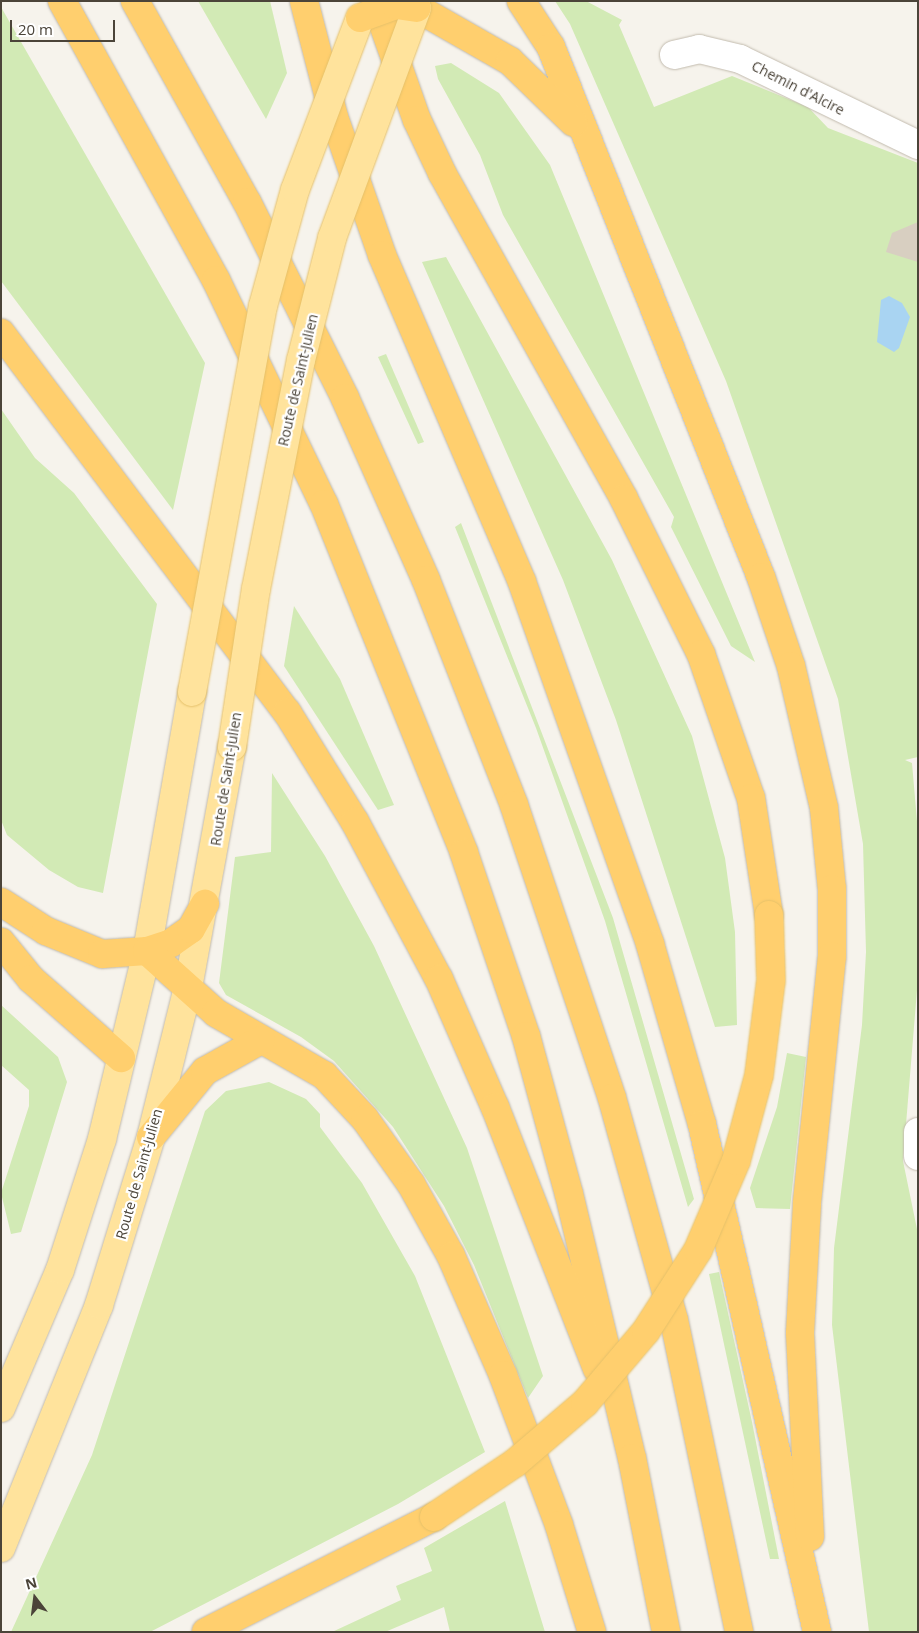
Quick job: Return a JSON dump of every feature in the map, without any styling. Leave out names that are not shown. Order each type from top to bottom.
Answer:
[{"type":"highway","points":[[62,1],[216,280],[324,504],[419,734],[526,1036],[590,1278],[632,1458],[666,1632]]},
{"type":"highway","points":[[135,1],[247,202],[345,398],[426,580],[514,805],[606,1080],[674,1320],[739,1632]]},
{"type":"highway","points":[[304,1],[334,117],[382,255],[522,582],[650,944],[702,1124],[817,1631]]},
{"type":"highway","points":[[521,1],[551,46],[762,576],[794,674],[824,808],[832,889],[832,956],[807,1204],[800,1332],[817,1631]]},
{"type":"highway","points":[[206,1632],[434,1517],[514,1463],[585,1403],[646,1331],[698,1250],[736,1161],[760,1075],[771,980],[769,915],[750,798],[701,654],[624,499],[442,173],[367,7],[396,5],[425,10],[487,44],[532,78],[590,147]]},
{"type":"highway","points":[[1,333],[288,712],[355,822],[412,925],[468,1044],[632,1458]]},
{"type":"highway","points":[[1,902],[46,931],[102,954],[147,951],[171,943],[190,929],[205,904]]},
{"type":"highway","points":[[1,942],[31,979],[121,1058]]},
{"type":"highway","points":[[147,951],[216,1013],[324,1076],[387,1148],[451,1256],[523,1425],[592,1632]]},
{"type":"highway","points":[[151,1137],[205,1071],[261,1040]]},
{"type":"highway","points":[[218,1632],[243,1615]]},
{"type":"main road","points":[[1,1408],[77,1222],[121,1058],[147,951],[192,692],[263,306],[295,190],[367,7]]},
{"type":"main road","name":"Route de Saint-Julien","points":[[1,1548],[99,1305],[151,1137],[188,988],[205,904],[301,360],[332,238],[425,10]]},
{"type":"street","name":"Chemin d'Alcire","points":[[674,55],[699,49],[740,59],[918,145]]},
{"type":"street","points":[[918,1132],[918,1156]]},
{"type":"green space","points":[[198,1],[270,1],[287,73],[266,119]]},
{"type":"green space","points":[[555,1],[586,1],[622,20],[619,25],[654,107],[732,76],[808,107],[828,128],[918,163],[918,757],[905,760],[912,763],[918,833],[918,978],[903,1161],[918,1234],[918,1632],[869,1632],[832,1325],[834,1248],[862,1025],[866,952],[863,844],[838,699],[726,381],[570,24]]},
{"type":"green space","points":[[1,7],[205,363],[173,510],[1,281]]},
{"type":"green space","points":[[451,63],[499,93],[550,165],[755,662],[731,646],[671,527],[674,517],[503,215],[480,155],[438,79],[435,66]]},
{"type":"green space","points":[[446,257],[612,560],[692,736],[725,858],[735,932],[737,1025],[715,1027],[616,720],[563,580],[422,262]]},
{"type":"green space","points":[[386,354],[424,442],[418,444],[378,357]]},
{"type":"green space","points":[[1,409],[35,458],[74,493],[157,604],[103,893],[78,887],[49,870],[7,835],[1,820]]},
{"type":"green space","points":[[461,523],[613,918],[694,1199],[688,1207],[605,921],[536,728],[455,527]]},
{"type":"green space","points":[[294,606],[340,679],[394,805],[378,810],[284,666]]},
{"type":"green space","points":[[272,773],[325,856],[374,946],[467,1148],[543,1376],[528,1398],[474,1265],[444,1206],[393,1127],[334,1061],[301,1037],[226,995],[219,983],[235,857],[271,852]]},
{"type":"green space","points":[[1,1005],[58,1057],[67,1082],[21,1232],[11,1234],[1,1193],[29,1106],[29,1090],[1,1065]]},
{"type":"green space","points":[[787,1053],[806,1057],[790,1209],[756,1208],[750,1188],[777,1107]]},
{"type":"green space","points":[[269,1082],[306,1099],[320,1114],[320,1127],[362,1183],[415,1276],[485,1452],[398,1504],[150,1632],[11,1632],[92,1455],[205,1111],[226,1091]]},
{"type":"green space","points":[[719,1272],[752,1422],[779,1559],[770,1559],[709,1274]]},
{"type":"green space","points":[[505,1501],[545,1632],[450,1632],[444,1607],[385,1632],[332,1632],[401,1600],[396,1586],[432,1571],[424,1548]]},
{"type":"water","points":[[889,296],[902,303],[910,317],[899,348],[894,352],[877,342],[881,300]]},
{"type":"building","points":[[918,222],[918,262],[886,252],[892,233]]}]
